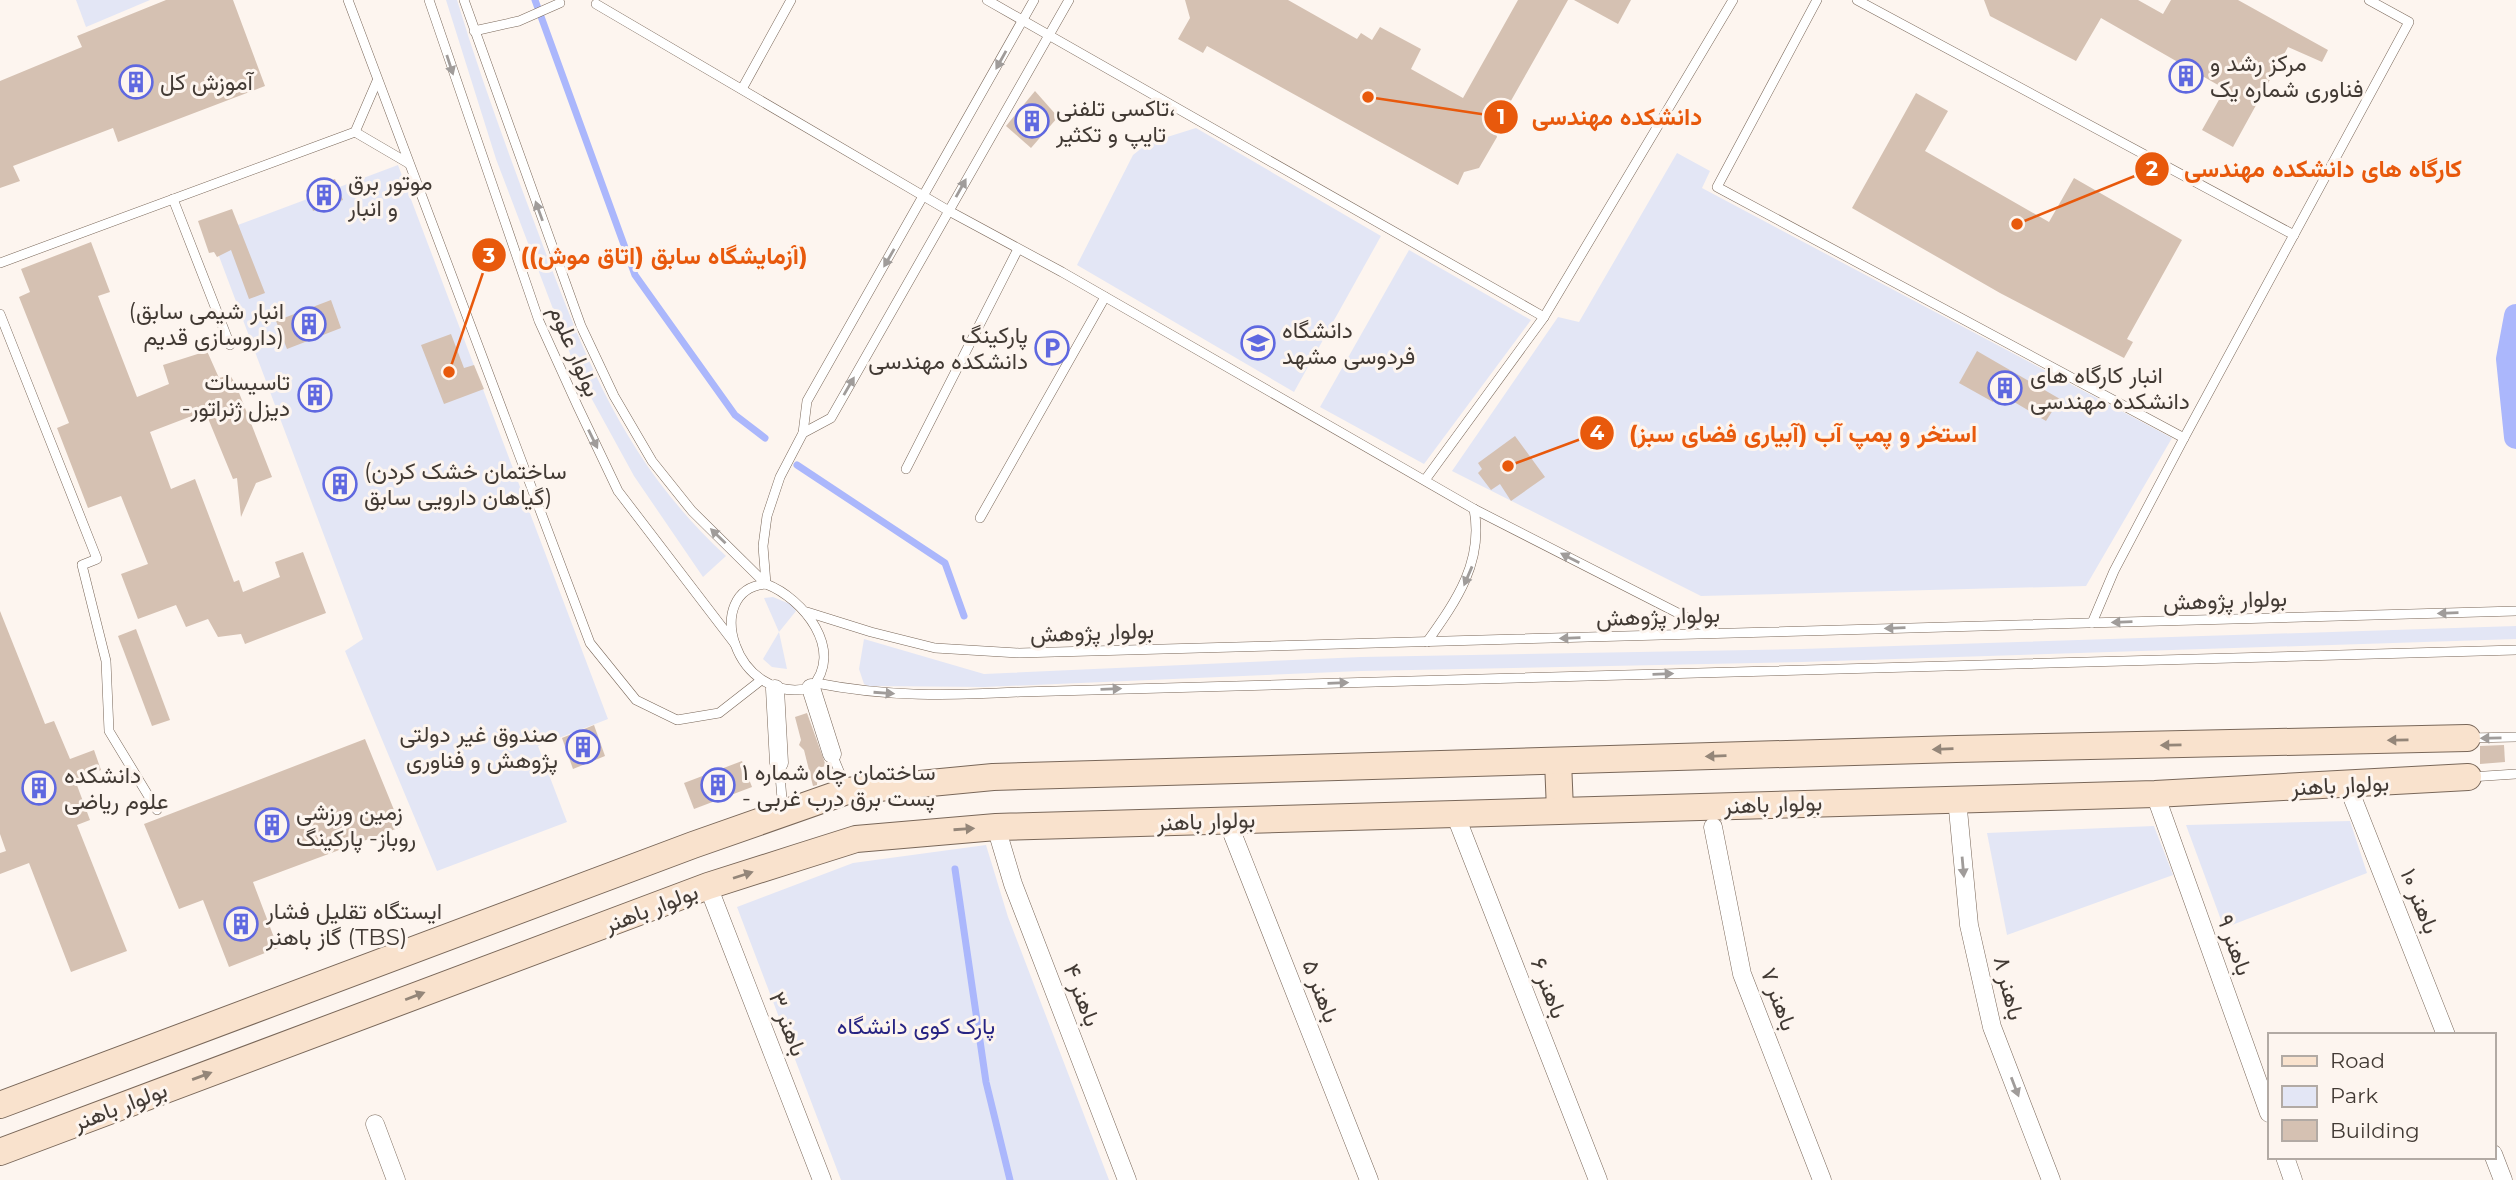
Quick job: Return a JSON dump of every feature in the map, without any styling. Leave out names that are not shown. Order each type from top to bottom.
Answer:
[{"type":"street","points":[[767,685],[779,764]]},
{"type":"street","points":[[814,686],[832,754]]},
{"type":"street","points":[[2455,738],[2457,779]]},
{"type":"street","name":"بولوار باهنر","points":[[0,1105],[847,791],[993,777],[2455,738]]},
{"type":"street","points":[[1558,761],[1560,810]]},
{"type":"street","name":"بولوار باهنر","points":[[0,1152],[708,886],[856,839],[996,827],[2155,794],[2457,779]]},
{"type":"street","name":"باهنر ۱۰","points":[[2347,784],[2445,1033]]},
{"type":"street","name":"باهنر ۹","points":[[2155,794],[2268,1110]]},
{"type":"street","name":"باهنر ۸","points":[[1957,799],[1969,925],[1992,1027],[2051,1180]]},
{"type":"street","name":"باهنر ۶","points":[[1455,814],[1598,1180]]},
{"type":"street","name":"باهنر ۵","points":[[1227,820],[1369,1180]]},
{"type":"street","name":"باهنر ۴","points":[[996,827],[1013,884],[1127,1180]]},
{"type":"street","name":"باهنر ۷","points":[[1713,827],[1742,974],[1822,1180]]},
{"type":"street","name":"باهنر ۳","points":[[708,886],[822,1180]]},
{"type":"street","points":[[79,1075],[94,1116]]},
{"type":"street","points":[[375,1124],[396,1180]]},
{"type":"street","points":[[2286,1159],[2293,1180]]},
{"type":"street","points":[[2495,1159],[2504,1180]]},
{"type":"lane","points":[[348,0],[590,643],[636,701],[677,720],[719,713],[767,685]]},
{"type":"lane","name":"بولوار علوم","points":[[429,0],[539,321],[578,407],[618,491],[735,644]]},
{"type":"lane","name":"بولوار علوم","points":[[464,0],[581,326],[614,396],[652,461],[692,511],[766,584]]},
{"type":"lane","points":[[742,89],[791,0]]},
{"type":"lane","points":[[987,0],[1544,317]]},
{"type":"lane","points":[[766,584],[763,546],[767,516],[780,477],[803,433],[807,401],[1034,0]]},
{"type":"lane","points":[[803,433],[831,418],[1069,0]]},
{"type":"lane","points":[[1425,480],[1544,317],[1733,0]]},
{"type":"lane","points":[[1817,0],[1717,187],[2184,438]]},
{"type":"lane","points":[[1857,0],[2294,235]]},
{"type":"lane","points":[[2091,623],[2114,571],[2184,438],[2409,22],[2369,0]]},
{"type":"lane","points":[[474,31],[519,20],[560,3]]},
{"type":"lane","points":[[596,4],[949,211],[1105,297],[1474,509],[1718,633]]},
{"type":"lane","points":[[0,262],[355,132],[377,81]]},
{"type":"lane","points":[[355,132],[408,163]]},
{"type":"lane","points":[[173,199],[230,345]]},
{"type":"lane","points":[[906,468],[1018,249]]},
{"type":"lane","points":[[980,518],[1105,297]]},
{"type":"lane","points":[[0,314],[97,559],[82,565],[106,661],[108,731],[157,810]]},
{"type":"lane","points":[[1427,642],[1457,600],[1475,559],[1474,509]]},
{"type":"lane","points":[[814,686],[823,668],[823,649],[807,612],[794,598],[766,584],[745,589],[737,598],[732,612],[735,644],[767,685],[794,692],[814,686],[933,697],[1034,691],[2516,650]]},
{"type":"lane","name":"بولوار پژوهش","points":[[807,612],[936,648],[1019,653],[2516,611]]},
{"type":"lane","points":[[2455,738],[2516,737]]},
{"type":"lane","points":[[832,754],[847,791]]},
{"type":"lane","points":[[779,764],[784,813]]},
{"type":"lane","points":[[2457,779],[2516,774]]},
{"type":"green space","points":[[76,0],[150,0],[86,27]]},
{"type":"green space","points":[[446,0],[457,0],[495,114],[571,319],[610,404],[659,482],[690,520],[726,556],[703,577],[634,476],[577,372],[496,159]]},
{"type":"green space","points":[[1196,128],[1381,236],[1294,392],[1077,265],[1133,155],[1148,143]]},
{"type":"green space","points":[[1677,153],[1710,171],[1702,188],[2172,438],[2086,586],[1701,596],[1452,471],[1558,317],[1579,322]]},
{"type":"green space","points":[[398,165],[608,719],[538,746],[567,822],[437,871],[345,651],[363,639],[211,235]]},
{"type":"green space","points":[[1409,250],[1531,320],[1424,464],[1320,407]]},
{"type":"green space","points":[[773,597],[790,604],[796,611],[779,632],[764,598]]},
{"type":"green space","points":[[2516,626],[2516,639],[1802,662],[1361,671],[984,687],[868,686],[864,684],[859,669],[864,639],[984,674],[1361,657],[1801,649]]},
{"type":"green space","points":[[779,632],[787,669],[772,667],[763,659]]},
{"type":"green space","points":[[2350,821],[2367,873],[2224,928],[2186,825]]},
{"type":"green space","points":[[2154,826],[2173,875],[2007,935],[1987,833]]},
{"type":"green space","name":"پارک کوی دانشگاه","points":[[986,845],[1008,917],[1109,1180],[841,1180],[737,907],[853,863]]},
{"type":"building","name":"آموزش کل","points":[[166,0],[233,0],[265,86],[118,142],[113,128],[13,166],[20,181],[0,188],[0,81],[82,47],[77,36]]},
{"type":"building","points":[[1185,0],[1288,0],[1357,39],[1361,33],[1372,40],[1380,27],[1421,49],[1411,69],[1463,98],[1518,0],[1568,0],[1495,129],[1497,137],[1479,168],[1464,172],[1458,185],[1207,46],[1203,53],[1178,39],[1190,18]]},
{"type":"building","points":[[1574,0],[1631,0],[1618,24]]},
{"type":"building","name":"مرکز رشد و فناوری شماره یک","points":[[1984,0],[2138,0],[2163,14],[2171,0],[2238,0],[2328,50],[2322,62],[2288,47],[2233,147],[2202,130],[2225,89],[2101,18],[2076,61],[1990,16]]},
{"type":"building","name":"تاکسی تلفنی، تایپ و تکثیر","points":[[1035,91],[1058,117],[1031,148],[1006,126]]},
{"type":"building","points":[[1916,93],[1948,111],[1925,151],[2049,222],[2074,178],[2182,240],[2127,339],[2133,342],[2124,358],[2000,293],[1852,208]]},
{"type":"building","name":"موتور برق و انبار","points":[[335,179],[343,200],[313,211],[306,190]]},
{"type":"building","points":[[232,209],[265,293],[249,299],[231,250],[217,257],[214,252],[209,253],[198,221]]},
{"type":"building","points":[[91,242],[110,292],[98,296],[137,397],[169,384],[163,365],[207,351],[219,378],[230,375],[236,385],[272,477],[256,483],[241,517],[237,478],[233,479],[205,411],[150,432],[171,489],[195,479],[234,582],[239,580],[243,592],[280,577],[275,562],[303,552],[326,613],[245,644],[241,634],[218,637],[208,619],[186,627],[176,605],[138,619],[121,574],[148,564],[121,496],[88,508],[57,428],[69,423],[19,297],[30,292],[21,269]]},
{"type":"building","name":"(انبار شیمی سابق داروسازی قدیم)","points":[[331,300],[341,328],[287,349],[276,321]]},
{"type":"building","points":[[451,334],[464,368],[474,365],[484,389],[444,404],[421,345]]},
{"type":"building","name":"انبار کارگاه های دانشکده مهندسی","points":[[1977,351],[2060,399],[2046,421],[1999,393],[1993,402],[1959,383]]},
{"type":"building","points":[[1515,436],[1545,477],[1511,501],[1500,484],[1491,490],[1478,473],[1482,469],[1478,463]]},
{"type":"building","name":"(ساختمان خشک کردن گیاهان دارویی سابق)","points":[[345,468],[354,492],[335,499],[326,475]]},
{"type":"building","name":"دانشکده علوم ریاضی","points":[[0,611],[45,724],[54,721],[70,759],[94,750],[101,770],[75,780],[90,820],[77,825],[127,951],[71,972],[29,863],[0,874],[0,853],[6,851],[0,834]]},
{"type":"building","points":[[136,629],[170,720],[152,726],[118,636]]},
{"type":"building","points":[[807,713],[826,766],[818,768],[817,785],[813,786],[804,750],[799,745],[801,740],[795,717]]},
{"type":"building","name":"صندوق غیر دولتی پژوهش و فناوری","points":[[594,725],[605,756],[573,769],[562,738]]},
{"type":"building","name":"زمین ورزشی روباز- پارکینگ","points":[[365,739],[401,827],[253,882],[278,948],[229,967],[203,900],[179,909],[144,824]]},
{"type":"building","points":[[2504,745],[2505,762],[2480,764],[2480,746]]},
{"type":"building","name":"ساختمان چاه شماره ۱ - پست برق درب غربی","points":[[742,761],[752,787],[694,809],[684,783]]},
{"type":"waterway","points":[[535,0],[635,275],[735,415],[765,438]]},
{"type":"waterway","points":[[2516,316],[2508,359],[2516,437]]},
{"type":"waterway","points":[[797,465],[945,563],[964,616]]},
{"type":"waterway","points":[[955,869],[986,1082],[1010,1180]]},
{"type":"place","name":"مرکز رشد و فناوری شماره یک","points":[[2186,76]]},
{"type":"place","name":"آموزش کل","points":[[136,82]]},
{"type":"place","name":"دانشکده مهندسی","points":[[1368,97]]},
{"type":"place","name":"تاکسی تلفنی، تایپ و تکثیر","points":[[1032,121]]},
{"type":"place","name":"موتور برق و انبار","points":[[324,195]]},
{"type":"place","name":"کارگاه های دانشکده مهندسی","points":[[2017,224]]},
{"type":"place","name":"(انبار شیمی سابق داروسازی قدیم)","points":[[309,324]]},
{"type":"place","name":"دانشگاه فردوسی مشهد","points":[[1258,343]]},
{"type":"place","name":"پارکینگ دانشکده مهندسی","points":[[1052,348]]},
{"type":"place","name":"(آزمایشگاه سابق (اتاق موش))","points":[[449,372]]},
{"type":"place","name":"انبار کارگاه های دانشکده مهندسی","points":[[2005,388]]},
{"type":"place","name":"تاسیسات -دیزل ژنراتور","points":[[315,395]]},
{"type":"place","name":"استخر و پمپ آب (آبیاری فضای سبز)","points":[[1508,466]]},
{"type":"place","name":"(ساختمان خشک کردن گیاهان دارویی سابق)","points":[[340,484]]},
{"type":"place","name":"صندوق غیر دولتی پژوهش و فناوری","points":[[583,747]]},
{"type":"place","name":"ساختمان چاه شماره ۱ - پست برق درب غربی","points":[[718,785]]},
{"type":"place","name":"دانشکده علوم ریاضی","points":[[39,788]]},
{"type":"place","name":"زمین ورزشی روباز- پارکینگ","points":[[272,825]]},
{"type":"place","name":"ایستگاه تقلیل فشار گاز باهنر (TBS)","points":[[241,924]]}]
